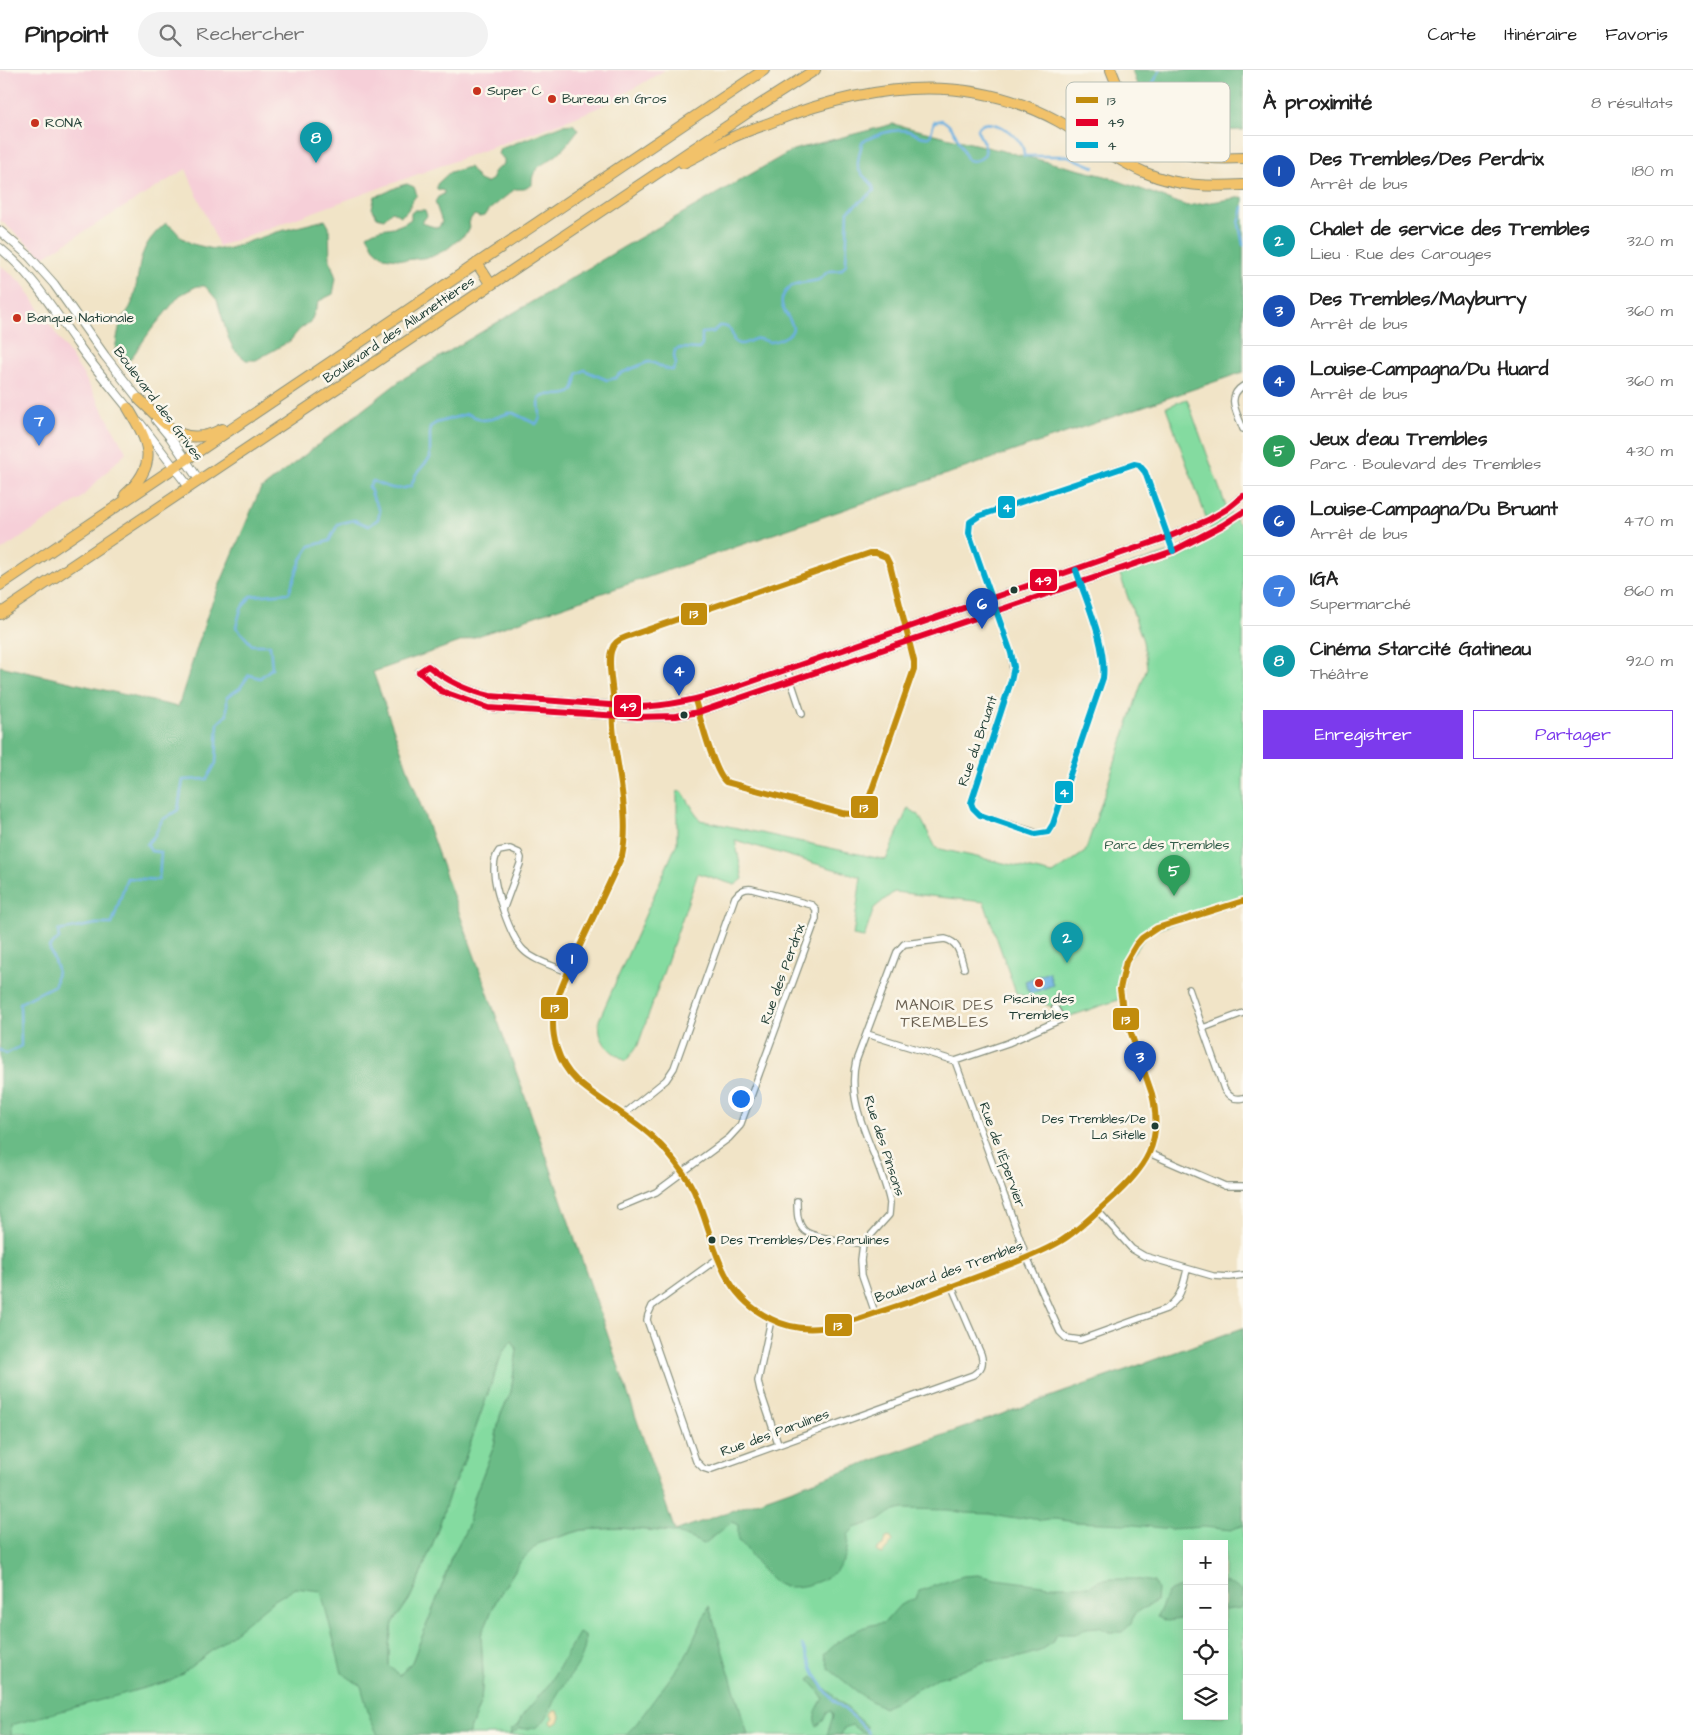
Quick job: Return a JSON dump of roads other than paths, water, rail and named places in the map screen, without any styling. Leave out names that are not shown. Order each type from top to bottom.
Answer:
[{"type":"highway","name":"Boulevard des Allumettières","points":[[0,585],[764,70]]},
{"type":"highway","name":"Boulevard des Allumettières","points":[[0,614],[815,70]]},
{"type":"highway","points":[[1111,70],[1115,82]]},
{"type":"highway","points":[[546,249],[680,165],[734,136],[834,100],[875,92],[914,88],[947,89],[984,94],[1016,102],[1066,126]]},
{"type":"highway","points":[[1230,158],[1243,158]]},
{"type":"highway","points":[[1125,162],[1146,174],[1183,184],[1243,185]]},
{"type":"highway","points":[[477,263],[491,285]]},
{"type":"highway","points":[[139,399],[172,430],[193,438],[211,435],[266,404]]},
{"type":"highway","points":[[103,516],[136,483],[145,467],[148,451],[147,445],[144,435],[128,408]]},
{"type":"street","name":"Boulevard des Grives","points":[[0,231],[29,256],[48,277],[105,356],[170,437],[199,480]]},
{"type":"street","name":"Boulevard des Grives","points":[[0,248],[13,258],[32,280],[80,347],[189,487]]},
{"type":"street","points":[[1243,386],[1234,394],[1233,399],[1243,429]]},
{"type":"street","points":[[997,611],[969,533],[970,522],[978,516],[1134,464],[1139,465],[1145,472],[1173,550]]},
{"type":"street","points":[[1243,496],[1227,509],[1208,520],[1168,537],[695,700],[657,706],[614,705],[490,696],[447,680],[428,666],[418,672],[441,691],[488,708],[655,717],[699,712],[1173,550],[1223,525],[1243,512]]},
{"type":"street","name":"Boulevard des Trembles","points":[[905,629],[889,561],[882,554],[870,553],[620,640],[615,643],[610,652],[614,705],[613,725],[625,823],[624,844],[622,856],[568,972],[554,1012],[554,1032],[558,1051],[566,1067],[577,1081],[654,1137],[682,1172],[692,1187],[700,1206],[717,1259],[734,1288],[750,1305],[771,1320],[798,1328],[821,1329],[846,1324],[952,1287],[1027,1258],[1062,1240],[1098,1211],[1133,1179],[1149,1153],[1156,1133],[1156,1108],[1123,1010],[1120,989],[1126,962],[1136,945],[1149,932],[1168,923],[1243,901]]},
{"type":"street","points":[[1076,570],[1080,582]]},
{"type":"street","name":"Rue du Bruant","points":[[997,611],[1011,653],[1013,674],[972,803],[973,808],[980,815],[1035,834],[1041,834],[1048,832],[1053,824],[1103,678],[1102,653],[1080,582]]},
{"type":"street","points":[[695,700],[717,768],[722,779],[726,782],[842,813],[859,813],[867,804],[914,670],[914,661],[905,629]]},
{"type":"street","points":[[787,669],[802,714]]},
{"type":"street","points":[[503,910],[521,858],[518,853],[510,849],[499,851],[494,860],[498,892],[503,910],[515,940],[525,954],[568,972]]},
{"type":"street","name":"Rue des Perdrix","points":[[624,1114],[666,1080],[674,1068],[738,894],[746,888],[812,905],[816,909],[816,919],[740,1126],[729,1138],[682,1172]]},
{"type":"street","name":"Rue des Pinsons","points":[[863,1244],[885,1221],[891,1209],[889,1197],[854,1099],[854,1067],[897,952],[904,944],[945,939],[951,941],[958,947],[964,968]]},
{"type":"street","points":[[1189,989],[1224,1089],[1232,1098],[1243,1098]]},
{"type":"street","points":[[867,1034],[955,1061],[1008,1043],[1062,1019],[1055,1008]]},
{"type":"street","points":[[1203,1028],[1243,1013]]},
{"type":"street","name":"Rue de l'Épervier","points":[[955,1061],[1027,1258],[1060,1332],[1066,1338],[1080,1340],[1166,1309],[1175,1302],[1180,1294],[1187,1270]]},
{"type":"street","points":[[1149,1153],[1225,1186],[1243,1186]]},
{"type":"street","points":[[620,1207],[656,1192],[682,1172]]},
{"type":"street","points":[[796,1202],[799,1221],[805,1231],[817,1236],[863,1244],[860,1260],[862,1275],[875,1313]]},
{"type":"street","points":[[1098,1211],[1137,1253],[1187,1270],[1222,1277],[1243,1274]]},
{"type":"street","name":"Rue des Parulines","points":[[717,1259],[652,1306],[648,1315],[648,1325],[696,1461],[709,1470],[974,1375],[979,1371],[983,1360],[952,1287]]},
{"type":"street","points":[[771,1320],[758,1381],[778,1444]]},
{"type":"water","name":"Piscine des Trembles","points":[[1049,972],[1053,985],[1030,994],[1025,981]]},
{"type":"waterway","points":[[1154,82],[1160,70]]},
{"type":"waterway","points":[[0,1050],[6,1054],[21,1046],[20,1003],[55,985],[57,969],[49,947],[59,939],[58,931],[96,924],[112,924],[127,878],[159,880],[161,852],[151,851],[147,844],[155,835],[162,820],[178,810],[183,780],[207,779],[216,763],[218,723],[227,715],[227,697],[240,688],[249,675],[260,678],[272,668],[270,645],[252,645],[236,627],[241,609],[251,596],[289,593],[301,560],[310,546],[329,541],[338,524],[354,520],[369,526],[378,519],[380,511],[369,486],[373,481],[396,489],[411,486],[416,474],[430,458],[430,427],[436,423],[467,414],[483,420],[513,413],[536,424],[540,419],[539,399],[545,396],[568,394],[575,385],[577,374],[584,370],[607,380],[616,378],[619,374],[648,362],[673,370],[676,364],[675,350],[681,348],[699,349],[702,345],[702,333],[713,332],[719,326],[728,328],[732,332],[734,341],[740,344],[757,339],[772,342],[785,337],[791,332],[793,327],[782,303],[783,296],[789,288],[799,283],[818,280],[828,272],[841,270],[846,264],[848,211],[874,191],[858,167],[862,142],[878,135],[902,130],[919,136],[930,137],[934,122],[942,120],[952,128],[968,160],[974,161],[984,156],[985,152],[984,144],[977,129],[981,125],[993,124],[1007,130],[1018,139],[1024,151],[1024,156],[1066,156]]},
{"type":"waterway","points":[[1082,162],[1094,167]]},
{"type":"waterway","points":[[1243,207],[1239,224],[1243,245]]},
{"type":"waterway","points":[[802,1645],[816,1676],[830,1697],[869,1733]]},
{"type":"place","name":"Super C","points":[[477,91]]},
{"type":"place","name":"Bureau en Gros","points":[[552,99]]},
{"type":"place","name":"RONA","points":[[35,123]]},
{"type":"place","name":"Cinéma Starcité Gatineau","points":[[316,163]]},
{"type":"place","name":"Banque Nationale","points":[[17,318]]},
{"type":"place","name":"IGA","points":[[39,446]]},
{"type":"place","name":"Louise-Campagna/Du Bruant","points":[[982,629]]},
{"type":"place","name":"Louise-Campagna/Du Huard","points":[[679,696]]},
{"type":"place","name":"Jeux d'eau Trembles","points":[[1174,896]]},
{"type":"place","name":"Chalet de service des Trembles","points":[[1067,963]]},
{"type":"place","name":"Piscine des Trembles","points":[[1039,983]]},
{"type":"place","name":"Des Trembles/Des Perdrix","points":[[572,984]]},
{"type":"place","name":"Des Trembles/Mayburry","points":[[1140,1082]]},
{"type":"place","name":"Des Trembles/De La Sitelle","points":[[1155,1126]]},
{"type":"place","name":"Des Trembles/Des Parulines","points":[[712,1240]]},
{"type":"district","name":"MANOIR DES TREMBLES","points":[[945,1014]]},
{"type":"park label","name":"Parc des Trembles","points":[[1167,845]]}]
